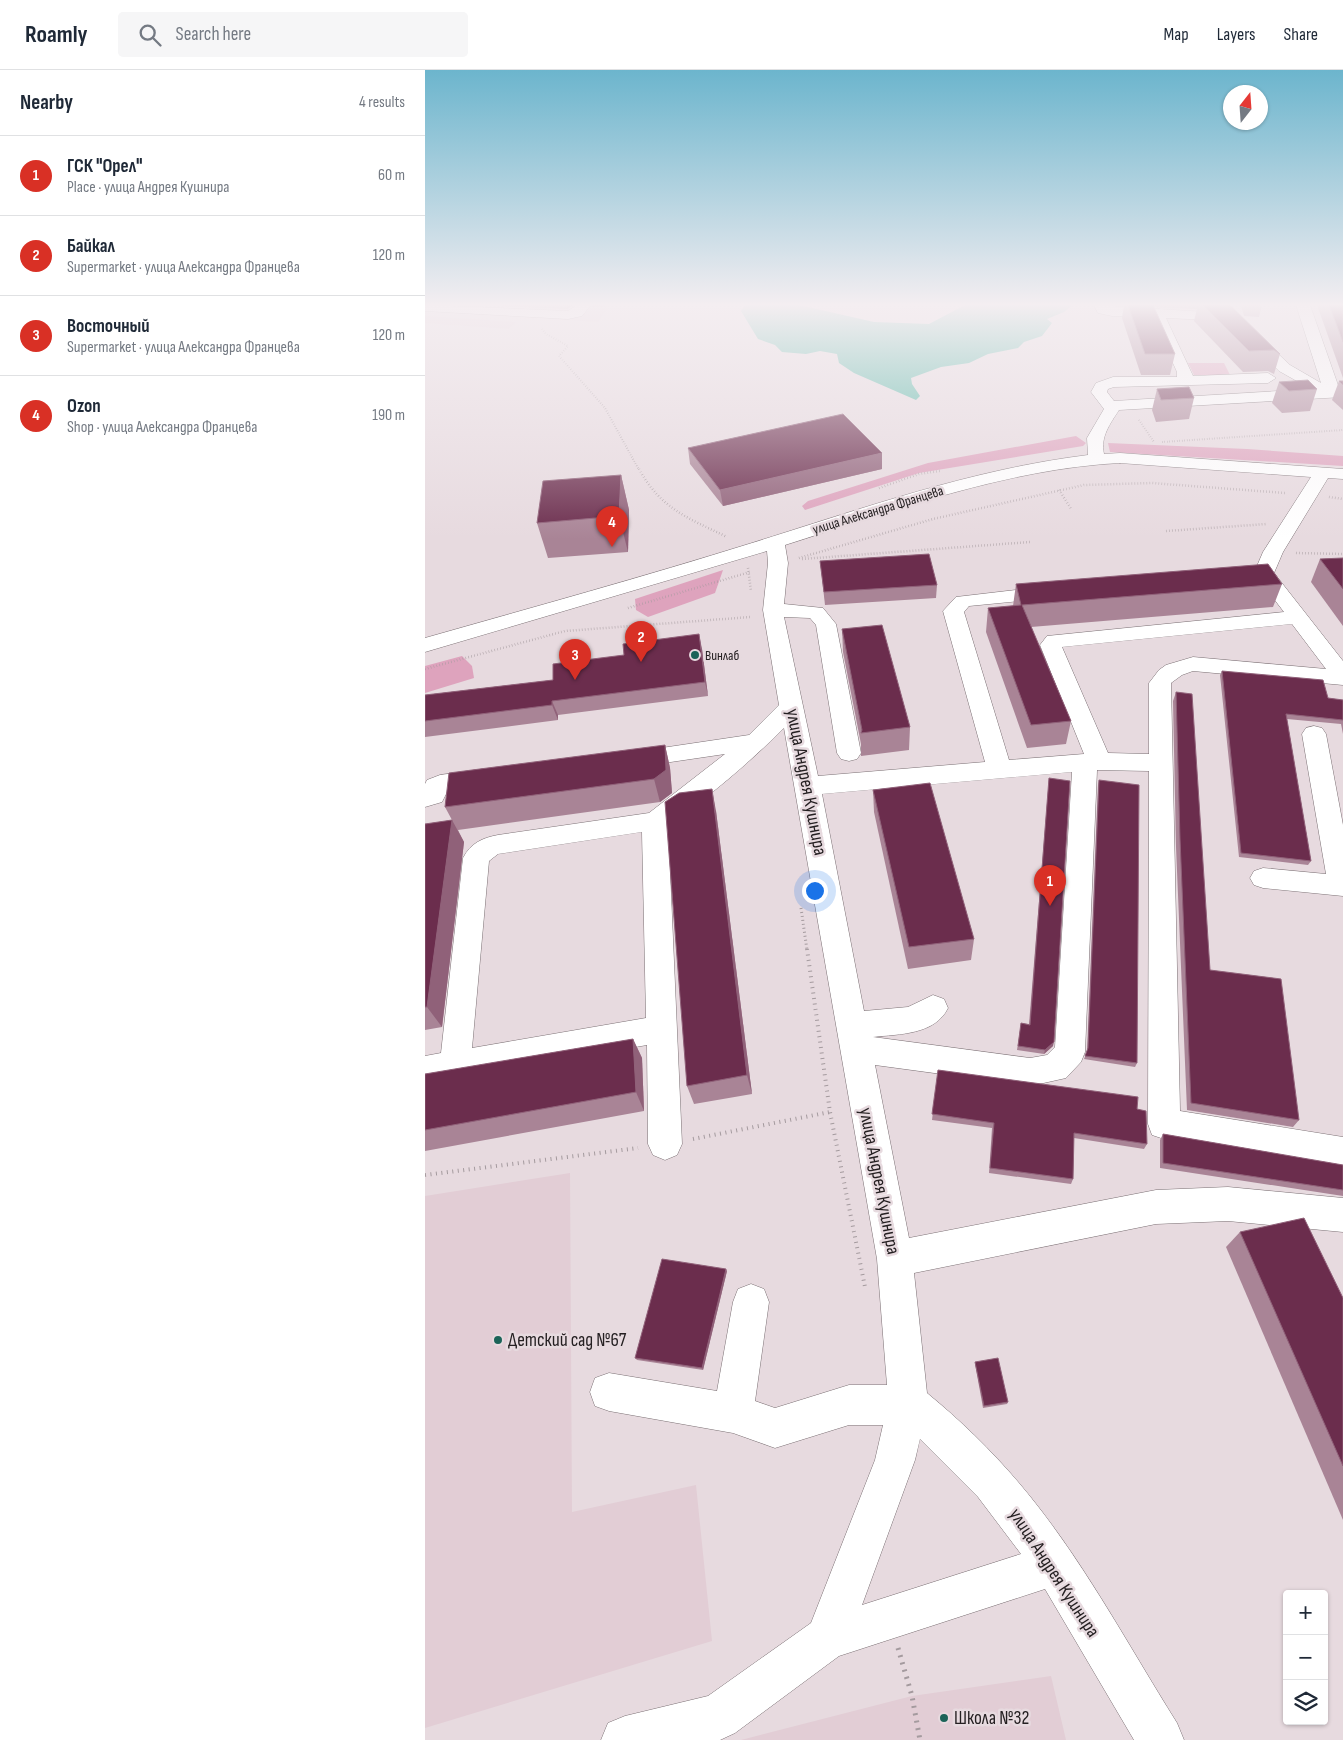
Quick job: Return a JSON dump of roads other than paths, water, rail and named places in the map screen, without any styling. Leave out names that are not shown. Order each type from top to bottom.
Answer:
[{"type":"street","points":[[1097,458],[1093,448],[1094,440],[1112,409],[1099,392],[1101,386],[1110,383]]},
{"type":"street","points":[[1306,383],[1337,392]]},
{"type":"street","points":[[1111,406],[1337,392]]},
{"type":"street","name":"улица Александра Францева","points":[[425,645],[775,543],[855,516],[944,490],[1032,470],[1097,458],[1120,458],[1343,474]]},
{"type":"street","points":[[1323,472],[1273,552],[1254,574],[1300,617],[1343,677]]},
{"type":"street","name":"улица Андрея Кушнира","points":[[775,543],[778,562],[763,614],[791,707],[808,786],[852,1037],[895,1259],[908,1403],[942,1431],[985,1474],[1017,1513],[1054,1565],[1160,1740]]},
{"type":"street","points":[[999,769],[953,611],[963,601],[1070,591]]},
{"type":"street","points":[[763,614],[816,612],[826,624],[849,753]]},
{"type":"street","points":[[852,1037],[1030,1072],[1055,1068],[1070,1052],[1091,761],[1051,645],[1055,641],[1300,617]]},
{"type":"street","points":[[1343,677],[1193,664],[1173,670],[1165,675],[1160,683],[1159,763],[1164,1124],[1343,1153]]},
{"type":"street","points":[[455,1064],[476,858],[481,851],[489,846],[655,821],[680,804],[757,741],[791,707]]},
{"type":"street","points":[[1263,878],[1342,886],[1314,734]]},
{"type":"street","points":[[612,762],[757,741]]},
{"type":"street","points":[[808,786],[1091,761],[1159,763]]},
{"type":"street","points":[[425,798],[433,796],[436,786],[440,784],[507,775]]},
{"type":"street","points":[[655,821],[665,1144]]},
{"type":"street","points":[[852,1037],[913,1020],[933,1008]]},
{"type":"street","points":[[425,1070],[660,1028]]},
{"type":"street","points":[[895,1259],[1157,1207],[1196,1202],[1231,1202],[1343,1215]]},
{"type":"street","points":[[1297,1209],[1314,1243]]},
{"type":"street","points":[[733,1413],[751,1302]]},
{"type":"street","points":[[609,1392],[733,1413],[775,1428],[849,1405],[908,1403],[895,1460],[827,1638]]},
{"type":"street","points":[[625,1740],[719,1717],[827,1638],[1054,1565]]},
{"type":"place","name":"Ozon","points":[[612,547]]},
{"type":"place","name":"Винлаб","points":[[695,655]]},
{"type":"place","name":"Байкал","points":[[641,662]]},
{"type":"place","name":"Восточный","points":[[575,680]]},
{"type":"place","name":"ГСК \"Орел\"","points":[[1050,906]]},
{"type":"place","name":"Детский сад №67","points":[[498,1340]]},
{"type":"place","name":"Школа №32","points":[[944,1718]]}]
